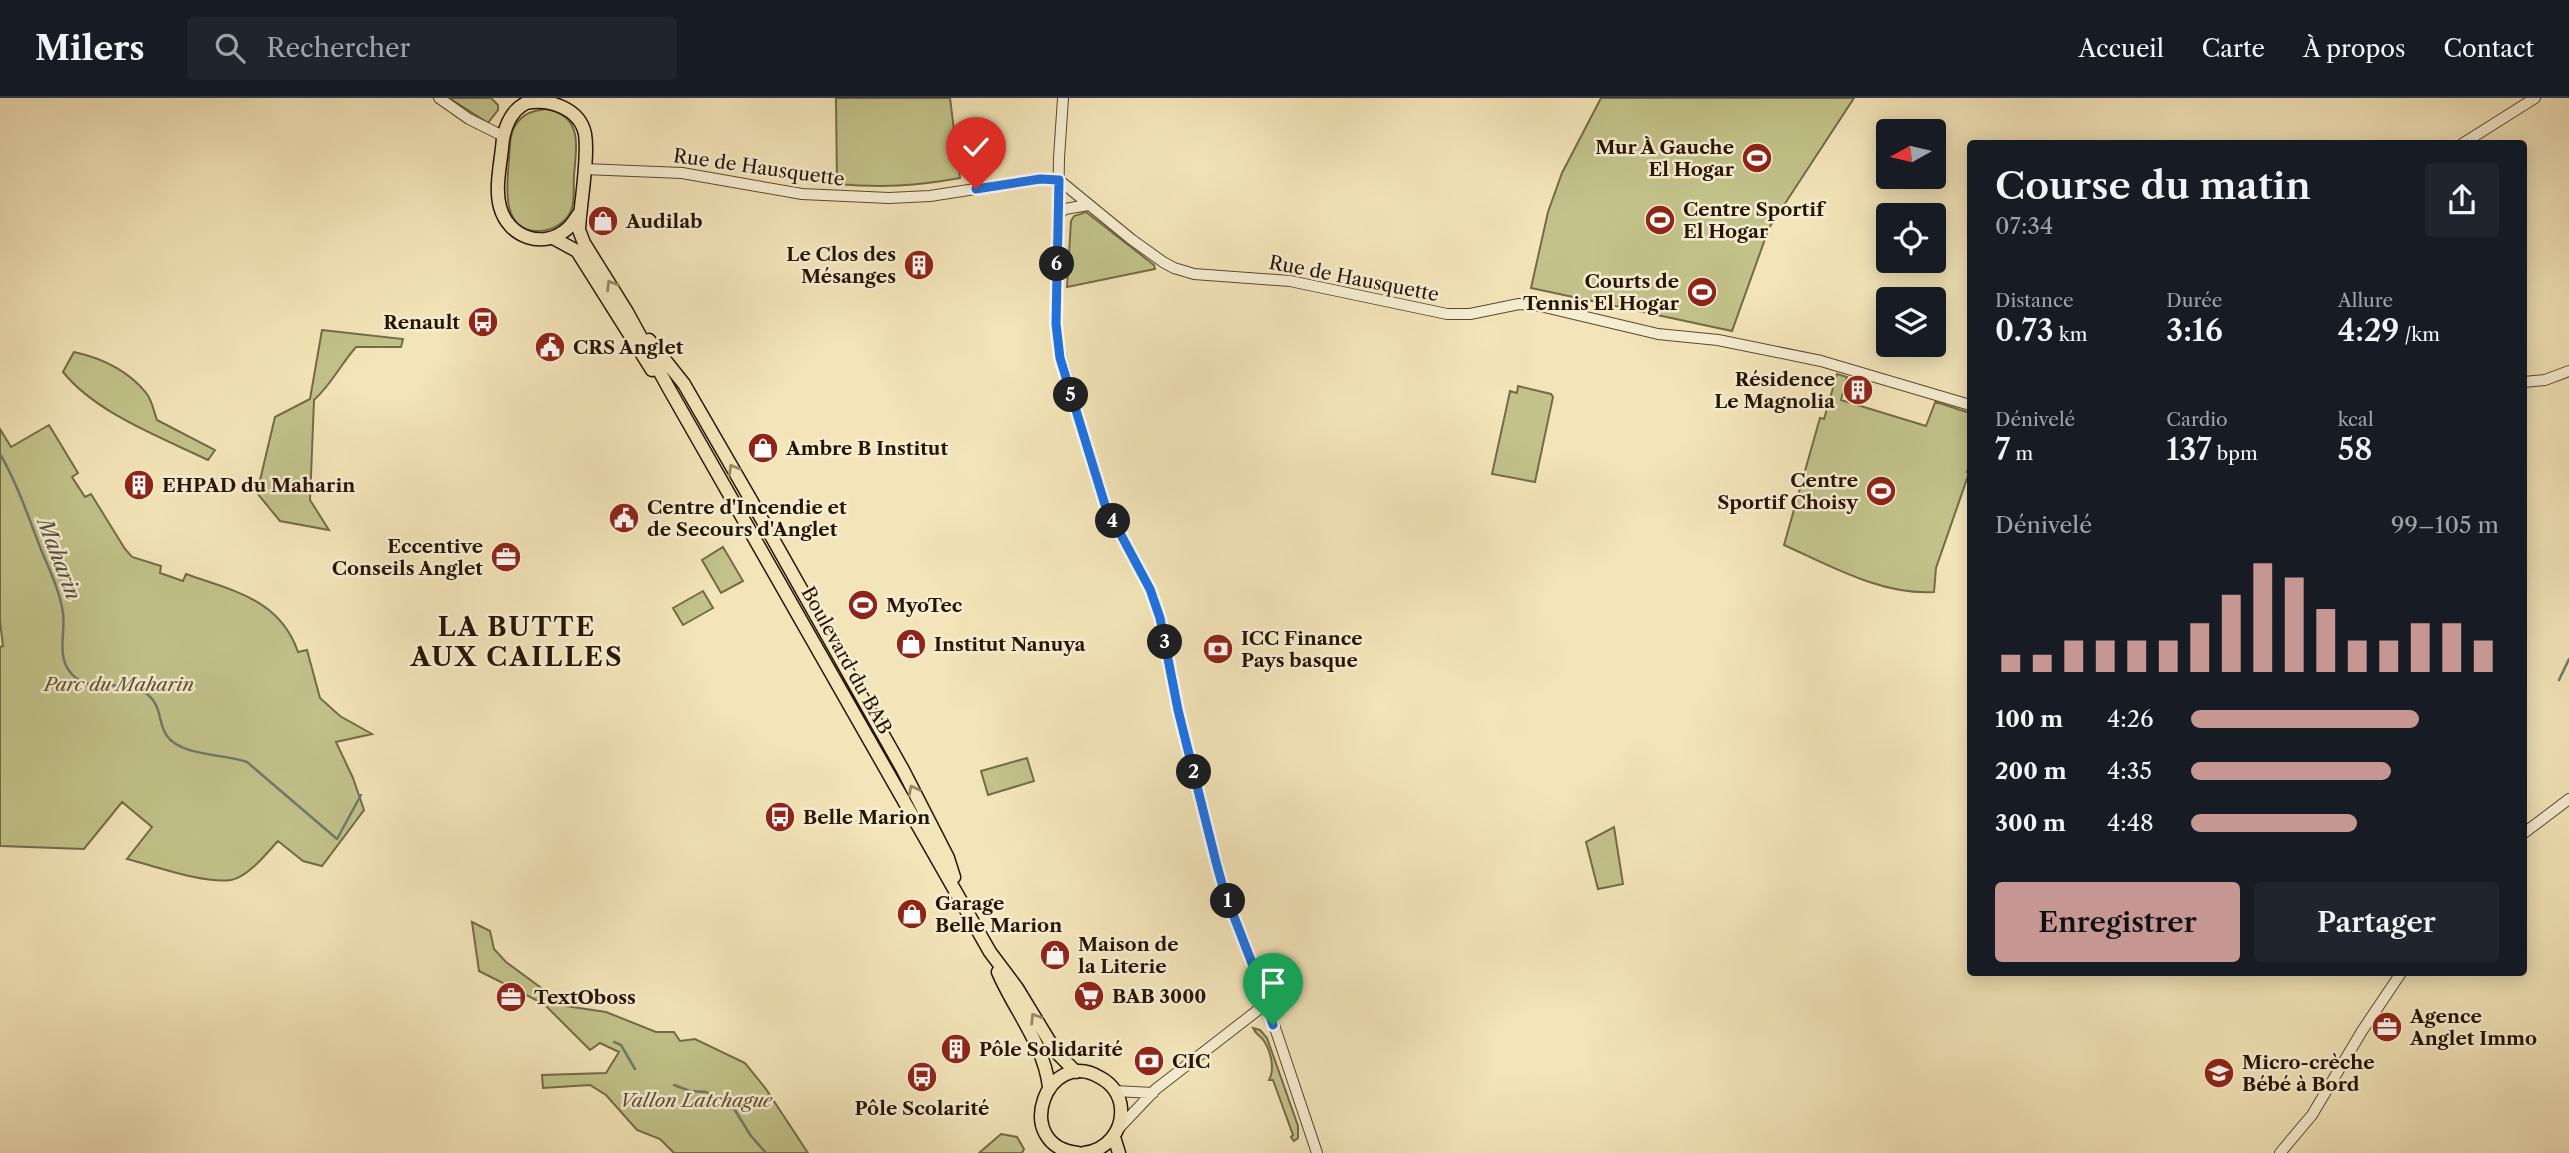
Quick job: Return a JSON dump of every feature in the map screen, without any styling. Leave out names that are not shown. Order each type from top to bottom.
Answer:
[{"type":"main road","points":[[513,114],[524,104],[544,99],[566,106],[579,118],[585,134],[580,212],[569,228],[553,239],[544,240],[518,234],[501,211],[498,195],[503,136],[513,114],[514,98]]},
{"type":"main road","name":"Boulevard du BAB","points":[[580,212],[579,230],[584,243],[627,312],[990,952],[1017,988],[1056,1052],[1076,1072]]},
{"type":"main road","name":"Boulevard du BAB","points":[[553,239],[577,251],[646,363],[668,387]]},
{"type":"main road","points":[[627,312],[684,384],[751,500],[909,781],[948,858],[959,898]]},
{"type":"main road","name":"Boulevard du BAB","points":[[990,952],[1007,993],[1041,1053],[1049,1087]]},
{"type":"main road","points":[[1078,1153],[1062,1149],[1046,1133],[1040,1112],[1049,1087],[1061,1077],[1076,1072],[1097,1075],[1115,1091],[1121,1103],[1121,1117],[1116,1133],[1104,1146],[1091,1153],[1084,1153]]},
{"type":"main road","points":[[1116,1133],[1119,1153]]},
{"type":"street","points":[[439,98],[469,119],[503,136]]},
{"type":"street","points":[[1063,98],[1056,324],[1060,358],[1105,505],[1150,589],[1160,618],[1178,710],[1224,891],[1267,1003],[1317,1153]]},
{"type":"street","points":[[2468,140],[2535,98]]},
{"type":"street","name":"Rue de Hausquette","points":[[584,169],[682,173],[802,194],[904,199],[1040,179],[1059,180],[1163,262],[1194,274],[1290,281],[1447,314],[1469,314],[1519,304],[1540,306],[1658,334],[1718,340],[1821,361],[1967,404]]},
{"type":"street","points":[[1059,214],[1065,209],[1088,205]]},
{"type":"street","points":[[2527,382],[2545,380],[2569,371]]},
{"type":"street","points":[[2527,831],[2569,799]]},
{"type":"street","points":[[2280,1153],[2312,1115],[2362,1031],[2399,976]]},
{"type":"street","points":[[1116,1133],[1153,1093],[1267,1003]]},
{"type":"street","points":[[1115,1091],[1153,1093]]},
{"type":"green space","points":[[449,98],[491,98],[498,105],[498,110],[488,123]]},
{"type":"green space","points":[[836,98],[950,98],[960,178],[899,186],[837,184]]},
{"type":"green space","name":"Centre Sportif El Hogar","points":[[1601,98],[1854,98],[1769,228],[1732,331],[1531,288],[1548,212],[1562,173]]},
{"type":"green space","points":[[545,109],[558,112],[572,125],[576,154],[570,213],[559,225],[539,231],[526,229],[518,224],[512,215],[507,181],[510,140],[514,127],[526,115]]},
{"type":"green space","points":[[1086,212],[1154,265],[1155,269],[1067,287],[1071,221],[1074,216]]},
{"type":"green space","points":[[322,330],[403,339],[401,347],[356,347],[314,400],[310,500],[329,530],[280,521],[257,493],[275,417],[310,399]]},
{"type":"green space","points":[[74,352],[104,362],[132,379],[149,397],[157,420],[215,450],[208,460],[130,423],[93,400],[63,372]]},
{"type":"green space","name":"Centre Sportif Choisy","points":[[1837,374],[1847,377],[1841,400],[1926,426],[1936,400],[1967,412],[1967,479],[1936,568],[1934,592],[1914,592],[1876,584],[1784,545],[1820,418],[1824,419]]},
{"type":"green space","points":[[1518,386],[1551,394],[1553,397],[1535,482],[1492,474],[1510,391],[1517,393]]},
{"type":"green space","name":"Parc du Maharin","points":[[49,425],[78,473],[72,477],[85,497],[91,494],[132,557],[161,566],[160,573],[183,581],[186,574],[237,592],[267,609],[280,620],[298,652],[307,650],[320,698],[340,716],[372,734],[336,742],[364,810],[322,866],[303,861],[278,841],[250,870],[231,880],[193,877],[127,859],[152,827],[122,802],[84,849],[0,846],[0,647],[3,646],[0,621],[0,429],[11,447]]},
{"type":"green space","points":[[723,547],[743,581],[721,593],[702,560]]},
{"type":"green space","points":[[703,591],[713,608],[683,625],[673,608]]},
{"type":"green space","points":[[1027,758],[1034,781],[988,795],[981,771]]},
{"type":"green space","points":[[1614,827],[1623,884],[1598,889],[1586,842]]},
{"type":"green space","name":"Vallon Latchague","points":[[472,922],[490,931],[494,949],[506,962],[566,1006],[606,1012],[656,1032],[674,1032],[680,1041],[695,1039],[745,1063],[766,1089],[808,1153],[674,1153],[660,1139],[637,1130],[606,1095],[590,1085],[543,1088],[542,1075],[606,1073],[619,1052],[600,1043],[590,1050],[544,1004],[479,971]]},
{"type":"green space","points":[[1253,1028],[1260,1030],[1267,1038],[1298,1126],[1298,1138],[1294,1141],[1273,1080],[1269,1080],[1272,1066],[1269,1050]]},
{"type":"green space","points":[[1001,1134],[1017,1137],[1024,1149],[1022,1153],[979,1153]]},
{"type":"waterway","name":"Maharin","points":[[0,454],[18,490],[57,589],[64,622],[63,656],[69,671],[76,678],[84,683],[130,687],[147,694],[158,709],[164,731],[174,743],[193,751],[247,762],[337,839],[361,795]]},
{"type":"waterway","points":[[2559,680],[2569,659]]},
{"type":"waterway","name":"Maharin","points":[[614,1042],[621,1045],[635,1069]]},
{"type":"waterway","name":"Maharin","points":[[674,1085],[690,1091],[706,1092],[733,1107],[751,1136],[766,1153]]},
{"type":"place","name":"Mur À Gauche El Hogar","points":[[1757,158]]},
{"type":"place","name":"Centre Sportif El Hogar","points":[[1660,220]]},
{"type":"place","name":"Audilab","points":[[603,221]]},
{"type":"place","name":"Le Clos des Mésanges","points":[[919,265]]},
{"type":"place","name":"Courts de Tennis El Hogar","points":[[1702,292]]},
{"type":"place","name":"Renault","points":[[483,322]]},
{"type":"place","name":"CRS Anglet","points":[[550,347]]},
{"type":"place","name":"Résidence Le Magnolia","points":[[1858,390]]},
{"type":"place","name":"Ambre B Institut","points":[[763,448]]},
{"type":"place","name":"EHPAD du Maharin","points":[[139,485]]},
{"type":"place","name":"Centre Sportif Choisy","points":[[1881,491]]},
{"type":"place","name":"Centre d'Incendie et de Secours d'Anglet","points":[[624,518]]},
{"type":"place","name":"Eccentive Conseils Anglet","points":[[506,557]]},
{"type":"place","name":"MyoTec","points":[[863,605]]},
{"type":"place","name":"Institut Nanuya","points":[[911,644]]},
{"type":"place","name":"ICC Finance Pays basque","points":[[1218,649]]},
{"type":"place","name":"Belle Marion","points":[[780,817]]},
{"type":"place","name":"Garage Belle Marion","points":[[912,914]]},
{"type":"place","name":"Maison de la Literie","points":[[1055,955]]},
{"type":"place","name":"BAB 3000","points":[[1089,996]]},
{"type":"place","name":"TextOboss","points":[[511,997]]},
{"type":"place","name":"Agence Anglet Immo","points":[[2387,1027]]},
{"type":"place","name":"Pôle Solidarité","points":[[956,1049]]},
{"type":"place","name":"CIC","points":[[1149,1061]]},
{"type":"place","name":"Micro-crèche Bébé à Bord","points":[[2219,1073]]},
{"type":"place","name":"Pôle Scolarité","points":[[922,1077]]},
{"type":"district","name":"LA BUTTE AUX CAILLES","points":[[517,642]]},
{"type":"route","points":[[976,189],[1040,179],[1059,180],[1056,336],[1060,358],[1105,505],[1150,589],[1160,618],[1178,710],[1224,891],[1273,1025]]}]
